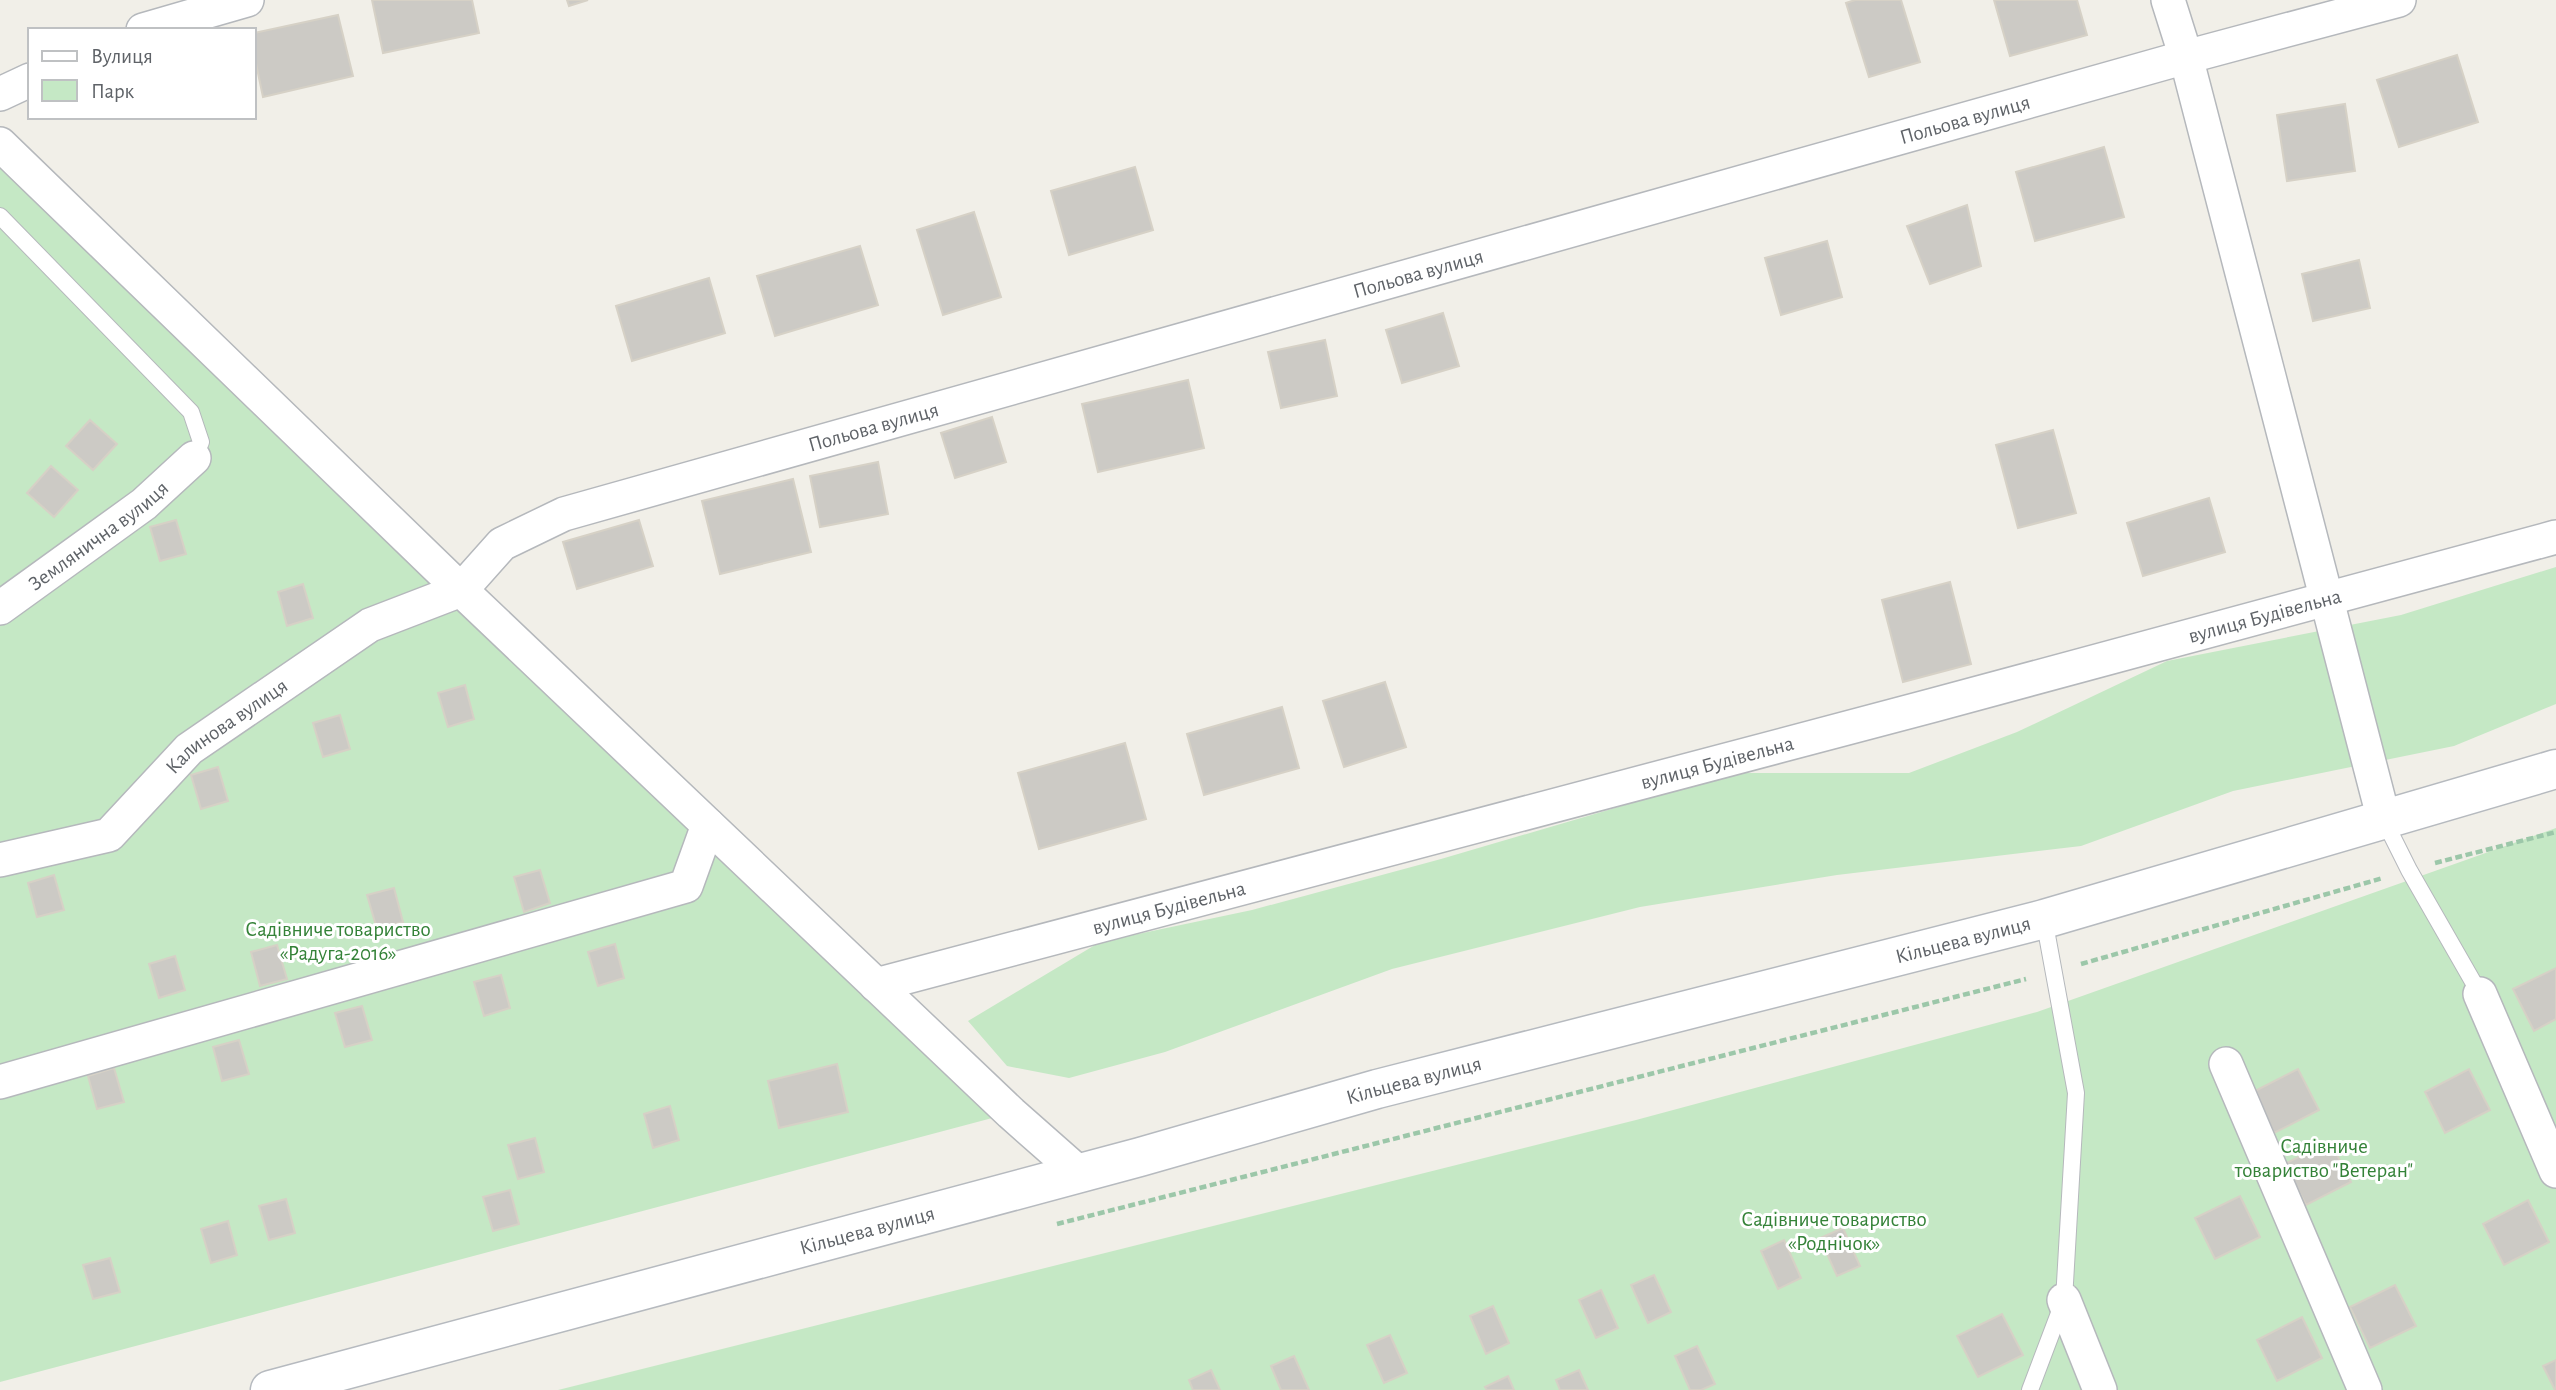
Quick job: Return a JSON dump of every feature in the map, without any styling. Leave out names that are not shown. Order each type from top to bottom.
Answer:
[{"type":"main road","name":"Кільцева вулиця","points":[[270,1390],[1079,1173],[1377,1089],[2044,919],[2556,769]]},
{"type":"street","points":[[150,28],[247,0]]},
{"type":"street","points":[[2168,0],[2186,57],[2384,820]]},
{"type":"street","name":"Польова вулиця","points":[[461,590],[502,544],[564,514],[2186,57],[2399,0]]},
{"type":"street","points":[[0,94],[28,81]]},
{"type":"street","points":[[0,144],[461,590],[1011,1114],[1079,1173]]},
{"type":"street","name":"Землянична вулиця","points":[[0,608],[144,504],[194,458]]},
{"type":"street","name":"вулиця Будівельна","points":[[876,985],[2556,537]]},
{"type":"street","name":"Калинова вулиця","points":[[0,860],[108,835],[189,750],[370,625],[461,590]]},
{"type":"street","points":[[0,1082],[686,886],[708,825]]},
{"type":"street","points":[[2480,993],[2556,1171]]},
{"type":"street","points":[[2227,1064],[2365,1390]]},
{"type":"street","points":[[2064,1300],[2100,1390]]},
{"type":"lane","points":[[0,216],[191,412],[201,442],[194,458]]},
{"type":"lane","points":[[2384,820],[2409,870],[2480,993]]},
{"type":"lane","points":[[2030,1390],[2064,1300],[2076,1093],[2044,919]]},
{"type":"path","points":[[1390,1138],[2054,972],[2409,870],[2556,832]]},
{"type":"green space","name":"Садівниче товариство «Радуга-2016»","points":[[0,144],[1011,1113],[0,1382]]},
{"type":"green space","points":[[2556,567],[2556,704],[2454,746],[2233,791],[2081,846],[1837,875],[1640,907],[1392,969],[1165,1052],[1069,1078],[1007,1066],[968,1021],[1100,942],[1252,910],[1441,859],[1734,773],[1909,773],[2017,732],[2167,661],[2401,615]]},
{"type":"green space","points":[[2556,828],[2556,1390],[558,1390],[1636,1120],[2037,1012]]},
{"type":"building","points":[[372,0],[472,0],[479,33],[383,53]]},
{"type":"building","points":[[567,0],[588,0],[569,6]]},
{"type":"building","points":[[1855,0],[1901,0],[1920,62],[1869,77],[1846,3]]},
{"type":"building","points":[[1994,0],[2077,0],[2087,35],[2010,56]]},
{"type":"building","points":[[338,15],[353,76],[263,97],[256,64],[256,33]]},
{"type":"building","points":[[2457,55],[2478,122],[2399,147],[2377,80]]},
{"type":"building","points":[[2345,104],[2355,171],[2287,181],[2277,115]]},
{"type":"building","points":[[2104,147],[2124,217],[2035,241],[2016,172]]},
{"type":"building","points":[[1135,167],[1153,230],[1069,255],[1051,191]]},
{"type":"building","points":[[1967,205],[1981,266],[1930,284],[1907,226]]},
{"type":"building","points":[[974,212],[1001,297],[943,315],[917,230]]},
{"type":"building","points":[[1827,241],[1842,297],[1781,315],[1765,258]]},
{"type":"building","points":[[860,246],[878,305],[775,336],[757,276]]},
{"type":"building","points":[[2359,260],[2370,308],[2313,321],[2302,274]]},
{"type":"building","points":[[709,278],[725,333],[632,361],[616,306]]},
{"type":"building","points":[[1443,313],[1459,366],[1402,383],[1386,330]]},
{"type":"building","points":[[1325,340],[1337,396],[1281,408],[1268,352]]},
{"type":"building","points":[[1188,380],[1204,448],[1098,472],[1082,404]]},
{"type":"building","points":[[992,417],[1006,462],[955,478],[941,433]]},
{"type":"building","points":[[90,420],[117,444],[93,470],[66,446]]},
{"type":"building","points":[[2053,430],[2076,513],[2018,528],[1996,445]]},
{"type":"building","points":[[878,462],[888,514],[820,527],[810,476]]},
{"type":"building","points":[[51,466],[78,490],[54,517],[27,493]]},
{"type":"building","points":[[793,479],[811,552],[720,574],[702,501]]},
{"type":"building","points":[[2209,498],[2225,552],[2143,576],[2127,523]]},
{"type":"building","points":[[176,520],[186,554],[160,561],[150,527]]},
{"type":"building","points":[[639,520],[653,566],[577,589],[563,542]]},
{"type":"building","points":[[1950,582],[1971,664],[1903,682],[1882,600]]},
{"type":"building","points":[[303,584],[313,618],[287,626],[278,592]]},
{"type":"building","points":[[1385,682],[1406,747],[1344,767],[1323,701]]},
{"type":"building","points":[[465,685],[474,719],[448,727],[438,693]]},
{"type":"building","points":[[1282,707],[1299,768],[1204,795],[1187,734]]},
{"type":"building","points":[[340,715],[350,749],[323,757],[313,723]]},
{"type":"building","points":[[1125,743],[1146,819],[1039,849],[1018,773]]},
{"type":"building","points":[[218,767],[228,801],[201,809],[191,775]]},
{"type":"building","points":[[540,870],[550,903],[524,912],[514,877]]},
{"type":"building","points":[[54,875],[64,910],[37,917],[28,883]]},
{"type":"building","points":[[394,888],[403,922],[377,929],[367,895]]},
{"type":"building","points":[[615,944],[624,978],[598,986],[588,952]]},
{"type":"building","points":[[277,945],[287,979],[260,986],[251,952]]},
{"type":"building","points":[[175,956],[185,990],[159,998],[149,964]]},
{"type":"building","points":[[2556,968],[2556,1019],[2534,1031],[2513,989]]},
{"type":"building","points":[[501,975],[510,1008],[484,1016],[474,982]]},
{"type":"building","points":[[362,1006],[372,1040],[345,1047],[335,1013]]},
{"type":"building","points":[[239,1040],[249,1074],[222,1081],[213,1047]]},
{"type":"building","points":[[837,1064],[848,1112],[779,1128],[768,1081]]},
{"type":"building","points":[[114,1068],[124,1102],[97,1109],[88,1076]]},
{"type":"building","points":[[2298,1069],[2319,1110],[2274,1133],[2253,1092]]},
{"type":"building","points":[[2469,1069],[2490,1110],[2445,1133],[2425,1092]]},
{"type":"building","points":[[670,1106],[679,1140],[653,1148],[644,1114]]},
{"type":"building","points":[[535,1138],[544,1172],[518,1179],[508,1145]]},
{"type":"building","points":[[2330,1141],[2351,1182],[2306,1205],[2285,1164]]},
{"type":"building","points":[[510,1190],[519,1224],[493,1231],[483,1197]]},
{"type":"building","points":[[2240,1196],[2260,1237],[2215,1259],[2195,1218]]},
{"type":"building","points":[[286,1199],[295,1233],[269,1240],[259,1206]]},
{"type":"building","points":[[2528,1200],[2549,1242],[2504,1265],[2483,1224]]},
{"type":"building","points":[[228,1221],[237,1255],[211,1263],[201,1229]]},
{"type":"building","points":[[1843,1228],[1860,1266],[1837,1276],[1820,1238]]},
{"type":"building","points":[[1784,1240],[1801,1278],[1778,1289],[1761,1251]]},
{"type":"building","points":[[110,1258],[120,1292],[93,1299],[83,1265]]},
{"type":"building","points":[[1654,1275],[1671,1312],[1648,1323],[1631,1285]]},
{"type":"building","points":[[2395,1285],[2416,1326],[2370,1348],[2350,1307]]},
{"type":"building","points":[[1601,1290],[1618,1328],[1596,1338],[1579,1300]]},
{"type":"building","points":[[1493,1306],[1509,1343],[1486,1354],[1470,1316]]},
{"type":"building","points":[[2002,1314],[2023,1355],[1978,1377],[1957,1336]]},
{"type":"building","points":[[2302,1317],[2322,1358],[2277,1381],[2257,1340]]},
{"type":"building","points":[[1390,1335],[1407,1373],[1384,1383],[1367,1345]]},
{"type":"building","points":[[1697,1346],[1715,1384],[1701,1390],[1690,1390],[1675,1356]]},
{"type":"building","points":[[1294,1356],[1309,1390],[1281,1390],[1271,1366]]},
{"type":"building","points":[[2556,1360],[2556,1390],[2555,1390],[2543,1366]]},
{"type":"building","points":[[1211,1370],[1220,1390],[1193,1390],[1189,1380]]},
{"type":"building","points":[[1579,1370],[1588,1390],[1560,1390],[1556,1380]]},
{"type":"building","points":[[1508,1376],[1514,1390],[1487,1390],[1485,1387]]},
{"type":"park label","name":"Садівниче товариство \"Ветеран\"","points":[[2324,1158]]},
{"type":"park label","name":"Садівниче товариство «Роднічок»","points":[[1834,1231]]}]
